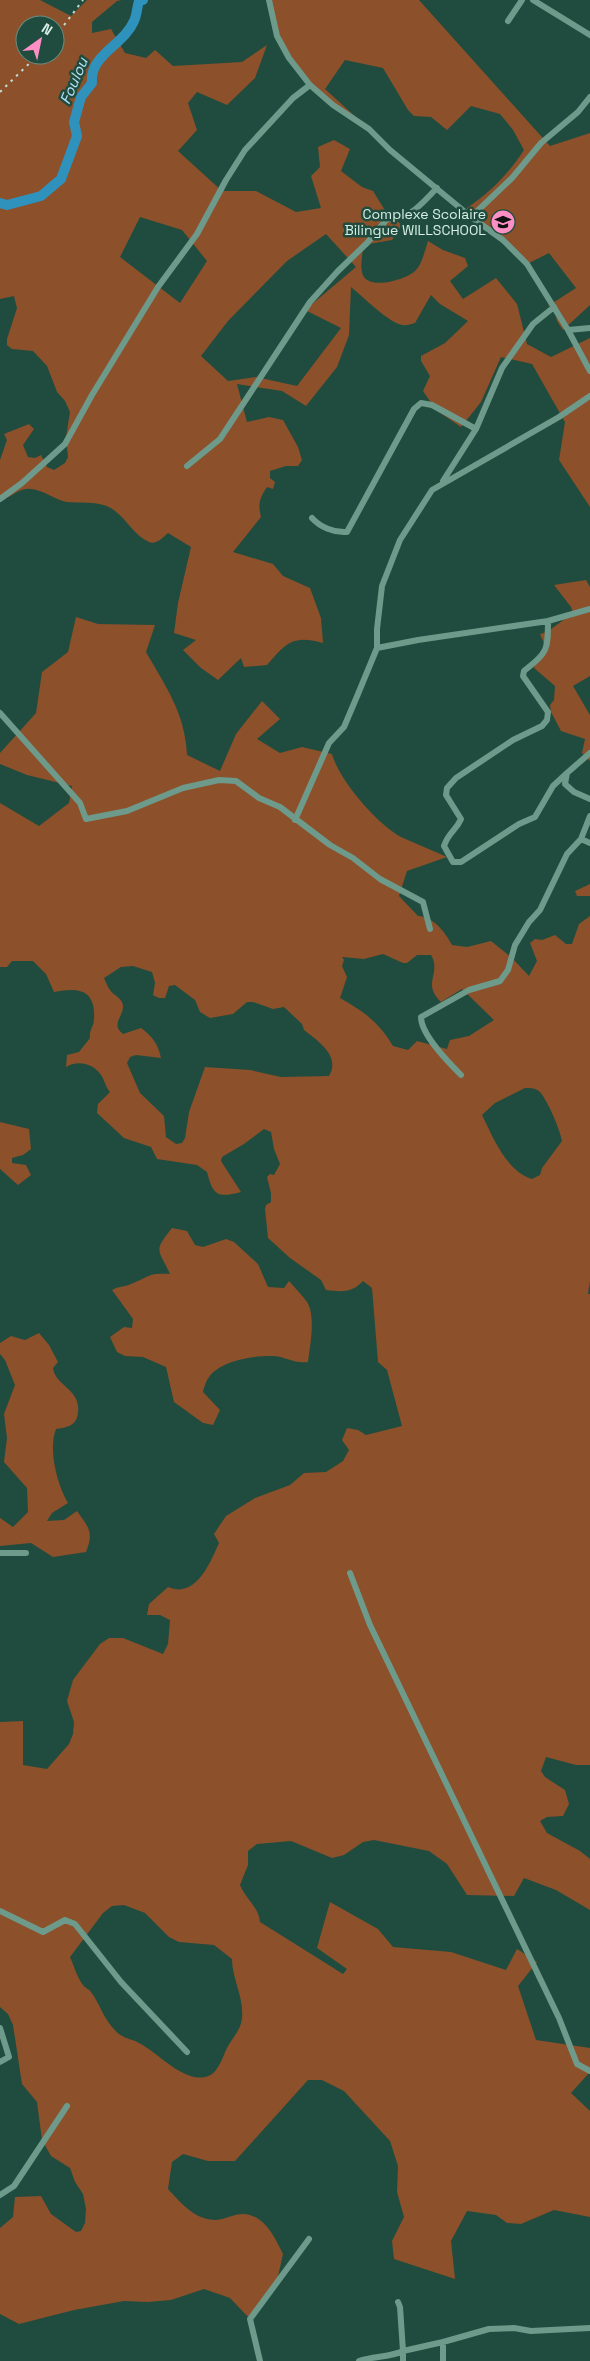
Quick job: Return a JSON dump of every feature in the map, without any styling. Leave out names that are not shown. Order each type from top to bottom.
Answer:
[{"type":"street","points":[[269,0],[277,36],[289,58],[310,85],[369,130],[390,150],[472,217],[504,240],[528,264],[568,330],[590,371]]},
{"type":"street","points":[[508,21],[522,0]]},
{"type":"street","points":[[533,0],[590,35]]},
{"type":"street","points":[[0,499],[22,484],[66,444],[92,395],[158,288],[197,234],[244,150],[293,98],[310,85]]},
{"type":"street","points":[[472,217],[512,178],[541,143],[578,112],[590,97]]},
{"type":"street","points":[[187,466],[220,439],[310,302],[327,283],[367,243],[387,219],[398,220],[413,212],[437,188]]},
{"type":"street","points":[[442,483],[476,429],[502,368],[533,324],[554,307]]},
{"type":"street","points":[[568,330],[590,328]]},
{"type":"street","points":[[295,820],[329,744],[344,727],[377,648],[376,629],[382,586],[400,540],[432,490],[558,417],[590,396]]},
{"type":"street","points":[[312,518],[318,524],[339,533],[347,532],[414,409],[421,403],[432,405],[476,429]]},
{"type":"street","points":[[377,648],[437,637],[548,621],[590,609]]},
{"type":"street","points":[[548,621],[548,643],[545,654],[524,671],[523,676],[548,712],[547,720],[542,726],[513,740],[456,778],[447,788],[446,795],[461,819],[459,824],[448,834],[444,846],[453,862],[461,862],[519,824],[535,817],[553,786],[590,753]]},
{"type":"street","points":[[0,713],[80,803],[86,819],[127,811],[182,788],[219,780],[236,781],[259,798],[280,807],[295,820],[380,879],[423,902],[430,929]]},
{"type":"street","points":[[567,773],[565,784],[574,792],[590,799]]},
{"type":"street","points":[[462,1075],[442,1055],[421,1024],[421,1017],[469,990],[500,981],[508,970],[515,945],[529,922],[540,910],[567,854],[581,839],[590,816]]},
{"type":"street","points":[[581,839],[590,843]]},
{"type":"street","points":[[0,1553],[26,1553]]},
{"type":"street","points":[[350,1573],[370,1625],[559,2018],[577,2064],[590,2071]]},
{"type":"street","points":[[0,1911],[43,1932],[65,1920],[75,1924],[121,1982],[187,2052]]},
{"type":"street","points":[[0,2028],[9,2057],[0,2062]]},
{"type":"street","points":[[0,2195],[14,2186],[67,2106]]},
{"type":"street","points":[[260,2361],[250,2319],[309,2239]]},
{"type":"street","points":[[398,2302],[400,2306],[403,2361]]},
{"type":"street","points":[[359,2361],[371,2357],[397,2355],[403,2351],[489,2330],[514,2328],[531,2331],[590,2328]]},
{"type":"street","points":[[443,2342],[443,2361]]},
{"type":"shaded area","points":[[0,0],[40,0],[71,16],[87,0],[122,0],[117,1],[92,22],[92,33],[111,29],[125,53],[146,58],[155,50],[173,66],[242,62],[267,45],[255,78],[227,105],[197,92],[188,103],[197,130],[178,151],[222,191],[256,191],[296,212],[321,208],[311,176],[320,167],[318,147],[334,140],[350,149],[341,171],[362,187],[373,191],[386,212],[402,225],[392,240],[363,245],[361,269],[365,278],[370,282],[387,282],[411,274],[420,264],[428,241],[443,250],[465,258],[468,266],[450,281],[463,299],[496,278],[517,304],[527,344],[551,357],[590,338],[590,507],[559,460],[565,422],[532,364],[501,357],[481,402],[461,427],[436,410],[423,391],[430,376],[421,361],[421,356],[445,343],[468,321],[440,304],[431,295],[415,323],[406,325],[397,323],[384,315],[351,287],[349,335],[337,367],[306,406],[282,391],[237,384],[247,422],[269,417],[283,420],[298,447],[302,460],[298,466],[286,466],[270,471],[270,478],[275,482],[273,489],[267,487],[261,498],[259,505],[261,517],[233,552],[273,564],[283,576],[310,588],[321,618],[323,643],[304,640],[291,642],[267,665],[244,667],[241,658],[218,680],[201,668],[183,650],[196,640],[174,633],[178,603],[191,547],[168,533],[157,542],[149,542],[139,536],[115,511],[104,505],[67,502],[31,489],[19,491],[0,500],[0,460],[7,440],[4,434],[29,424],[34,429],[23,445],[28,457],[35,458],[41,455],[47,467],[54,470],[65,463],[68,457],[66,437],[70,412],[65,401],[57,392],[47,366],[33,351],[12,349],[7,345],[7,339],[17,308],[14,296],[0,299]],"holes":[[[140,217],[182,230],[207,261],[180,303],[120,257]],[[326,234],[356,267],[305,310],[341,328],[297,386],[256,377],[228,381],[201,356],[228,321],[287,261]]]},
{"type":"shaded area","points":[[269,0],[419,0],[550,146],[590,133],[590,305],[563,330],[557,321],[554,307],[548,306],[576,288],[549,253],[527,264],[469,215],[467,208],[484,196],[498,182],[524,150],[513,130],[500,114],[471,106],[447,130],[431,117],[414,116],[408,110],[383,68],[345,60],[325,89],[369,129],[310,85],[277,36]]},
{"type":"shaded area","points":[[586,580],[590,587],[590,676],[573,686],[590,715],[590,761],[582,753],[585,739],[561,731],[551,712],[550,705],[554,700],[555,686],[534,668],[535,662],[545,646],[540,634],[547,632],[573,613],[571,607],[554,585]]},
{"type":"shaded area","points":[[76,617],[98,624],[155,625],[146,652],[178,713],[183,726],[187,755],[220,771],[236,734],[262,701],[280,719],[257,739],[280,753],[302,747],[332,754],[342,776],[360,800],[391,831],[447,857],[407,871],[399,896],[418,916],[434,922],[452,945],[467,947],[491,941],[511,957],[529,976],[537,961],[530,943],[535,939],[542,940],[555,935],[566,944],[572,944],[579,924],[590,916],[590,1281],[588,1294],[590,1294],[590,1765],[576,1765],[546,1757],[541,1771],[545,1777],[565,1790],[569,1804],[563,1816],[547,1817],[540,1821],[547,1833],[580,1851],[590,1859],[590,1910],[556,1890],[524,1878],[514,1896],[467,1895],[447,1864],[429,1851],[374,1840],[363,1842],[344,1855],[332,1858],[291,1841],[257,1844],[248,1851],[248,1865],[240,1885],[255,1908],[260,1922],[343,1974],[347,1969],[317,1948],[330,1902],[378,1929],[393,1947],[451,1952],[506,1970],[517,1949],[537,1962],[518,1986],[536,2040],[590,2048],[590,2072],[571,2093],[590,2111],[590,2217],[554,2210],[521,2224],[507,2223],[496,2215],[467,2211],[451,2241],[455,2279],[394,2259],[392,2241],[404,2217],[397,2192],[398,2166],[390,2141],[344,2091],[322,2080],[308,2080],[235,2161],[208,2161],[183,2154],[172,2162],[168,2189],[189,2210],[201,2217],[216,2220],[240,2214],[251,2215],[268,2228],[283,2254],[277,2281],[250,2319],[230,2298],[204,2289],[171,2300],[148,2302],[124,2301],[74,2310],[19,2324],[0,2314],[0,2228],[13,2217],[15,2197],[41,2196],[51,2214],[76,2232],[81,2231],[85,2223],[86,2209],[83,2194],[75,2182],[70,2168],[51,2156],[42,2140],[37,2102],[22,2084],[13,2025],[8,2014],[0,2007],[0,1722],[23,1721],[23,1765],[47,1769],[69,1744],[73,1734],[74,1722],[67,1701],[73,1680],[100,1644],[109,1638],[123,1638],[163,1654],[168,1644],[170,1620],[160,1615],[147,1615],[149,1604],[168,1587],[187,1588],[201,1577],[219,1543],[214,1534],[226,1516],[255,1498],[290,1485],[304,1473],[326,1472],[343,1461],[349,1450],[342,1440],[347,1428],[358,1430],[366,1435],[402,1426],[387,1370],[378,1362],[372,1288],[363,1281],[351,1290],[326,1290],[321,1280],[290,1258],[268,1238],[265,1209],[266,1205],[271,1202],[271,1193],[267,1177],[270,1174],[274,1175],[280,1164],[274,1149],[271,1132],[264,1129],[222,1157],[221,1161],[241,1192],[222,1195],[214,1190],[207,1172],[197,1165],[157,1159],[151,1147],[124,1138],[97,1113],[98,1104],[110,1092],[98,1071],[89,1065],[80,1063],[66,1067],[67,1055],[79,1052],[90,1038],[94,1021],[94,1009],[89,996],[78,990],[54,992],[46,974],[33,961],[12,961],[7,967],[0,967],[0,803],[39,826],[69,803],[72,786],[27,775],[0,764],[0,753],[36,713],[42,672],[68,652]],"holes":[[[383,954],[407,963],[417,955],[431,955],[434,962],[433,989],[441,1002],[462,989],[494,1020],[469,1036],[450,1040],[447,1049],[417,1041],[408,1050],[393,1046],[382,1030],[370,1018],[340,998],[347,977],[342,966],[344,960],[342,957],[364,959]],[[133,966],[152,972],[155,983],[153,995],[159,998],[165,998],[169,986],[175,985],[195,1000],[200,1012],[210,1018],[233,1014],[247,1002],[253,1002],[273,1009],[284,1007],[302,1024],[304,1030],[321,1044],[330,1056],[332,1069],[329,1076],[281,1077],[250,1070],[205,1067],[189,1112],[185,1138],[182,1143],[176,1144],[166,1137],[164,1116],[140,1093],[127,1063],[130,1057],[136,1055],[161,1058],[154,1041],[141,1028],[123,1034],[119,1030],[118,1024],[123,1005],[121,1000],[107,986],[104,978],[121,967]],[[525,1088],[537,1090],[547,1102],[562,1141],[542,1168],[540,1175],[532,1179],[523,1175],[515,1169],[501,1152],[482,1115],[495,1103]],[[124,1905],[145,1913],[169,1937],[179,1942],[214,1945],[232,1959],[241,2003],[242,2018],[238,2030],[219,2066],[209,2076],[196,2077],[187,2075],[168,2064],[143,2045],[120,2035],[115,2031],[91,1992],[84,1986],[77,1975],[70,1957],[103,1913],[112,1906]]]},
{"type":"shaded area","points":[[590,884],[590,896],[577,896],[575,891]]},
{"type":"shaded area","points":[[0,1122],[29,1129],[31,1149],[23,1155],[12,1158],[12,1163],[26,1165],[31,1175],[18,1185],[0,1169]]},
{"type":"shaded area","points":[[172,1228],[187,1231],[195,1245],[203,1247],[226,1239],[234,1242],[258,1264],[268,1287],[284,1288],[289,1281],[310,1308],[312,1331],[308,1362],[299,1362],[274,1356],[248,1358],[229,1363],[214,1371],[209,1377],[203,1392],[220,1410],[213,1425],[203,1423],[174,1402],[166,1367],[143,1357],[125,1356],[117,1352],[110,1337],[124,1327],[132,1328],[133,1319],[112,1290],[149,1276],[170,1274],[159,1250]]},
{"type":"shaded area","points":[[39,1333],[49,1345],[58,1362],[53,1368],[55,1374],[76,1398],[78,1404],[77,1417],[74,1423],[56,1429],[54,1437],[53,1457],[57,1477],[68,1503],[52,1513],[47,1521],[64,1520],[77,1511],[87,1526],[90,1535],[86,1552],[53,1557],[31,1543],[0,1546],[0,1518],[13,1527],[28,1512],[27,1488],[4,1462],[7,1438],[4,1414],[15,1385],[5,1360],[0,1354],[0,1343],[11,1336],[25,1340]]},
{"type":"waterway","name":"Foulou","points":[[0,203],[7,205],[41,196],[61,179],[77,136],[74,122],[81,97],[92,83],[93,73],[101,57],[129,29],[135,19],[139,1],[143,0]]},
{"type":"railway","points":[[65,24],[83,0]]},
{"type":"railway","points":[[0,92],[28,65]]},
{"type":"place","name":"Complexe Scolaire Bilingue WILLSCHOOL","points":[[503,222]]}]
